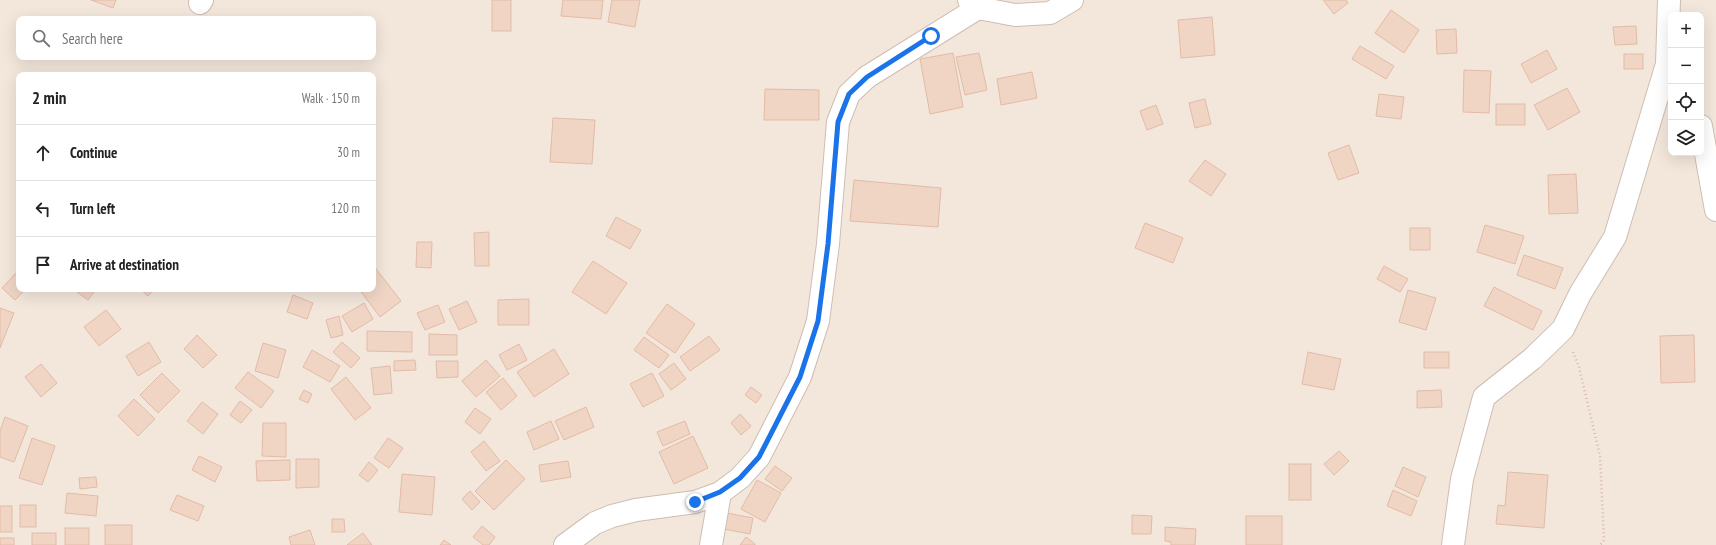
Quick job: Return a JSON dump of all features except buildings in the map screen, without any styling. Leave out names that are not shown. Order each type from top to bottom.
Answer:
[{"type":"street","points":[[565,545],[595,523],[612,516],[636,510],[695,502],[720,492],[740,478],[759,457],[800,377],[818,321],[828,244],[838,122],[849,94],[867,77],[973,4],[1015,15],[1050,13],[1072,0]]},
{"type":"street","points":[[1669,0],[1669,48]]},
{"type":"street","points":[[1453,545],[1462,479],[1484,397],[1532,359],[1563,330],[1580,294],[1615,237],[1668,70]]},
{"type":"street","points":[[1704,143],[1716,210]]},
{"type":"street","points":[[711,545],[720,492]]},
{"type":"path","points":[[1563,330],[1579,367],[1600,456],[1600,493],[1604,540],[1600,545]]},
{"type":"shaded area","points":[[0,0],[1716,0],[1716,545],[0,545]]},
{"type":"route","points":[[695,502],[720,492],[740,478],[759,457],[800,377],[818,321],[836,167],[838,122],[849,94],[867,77],[931,36]]}]
